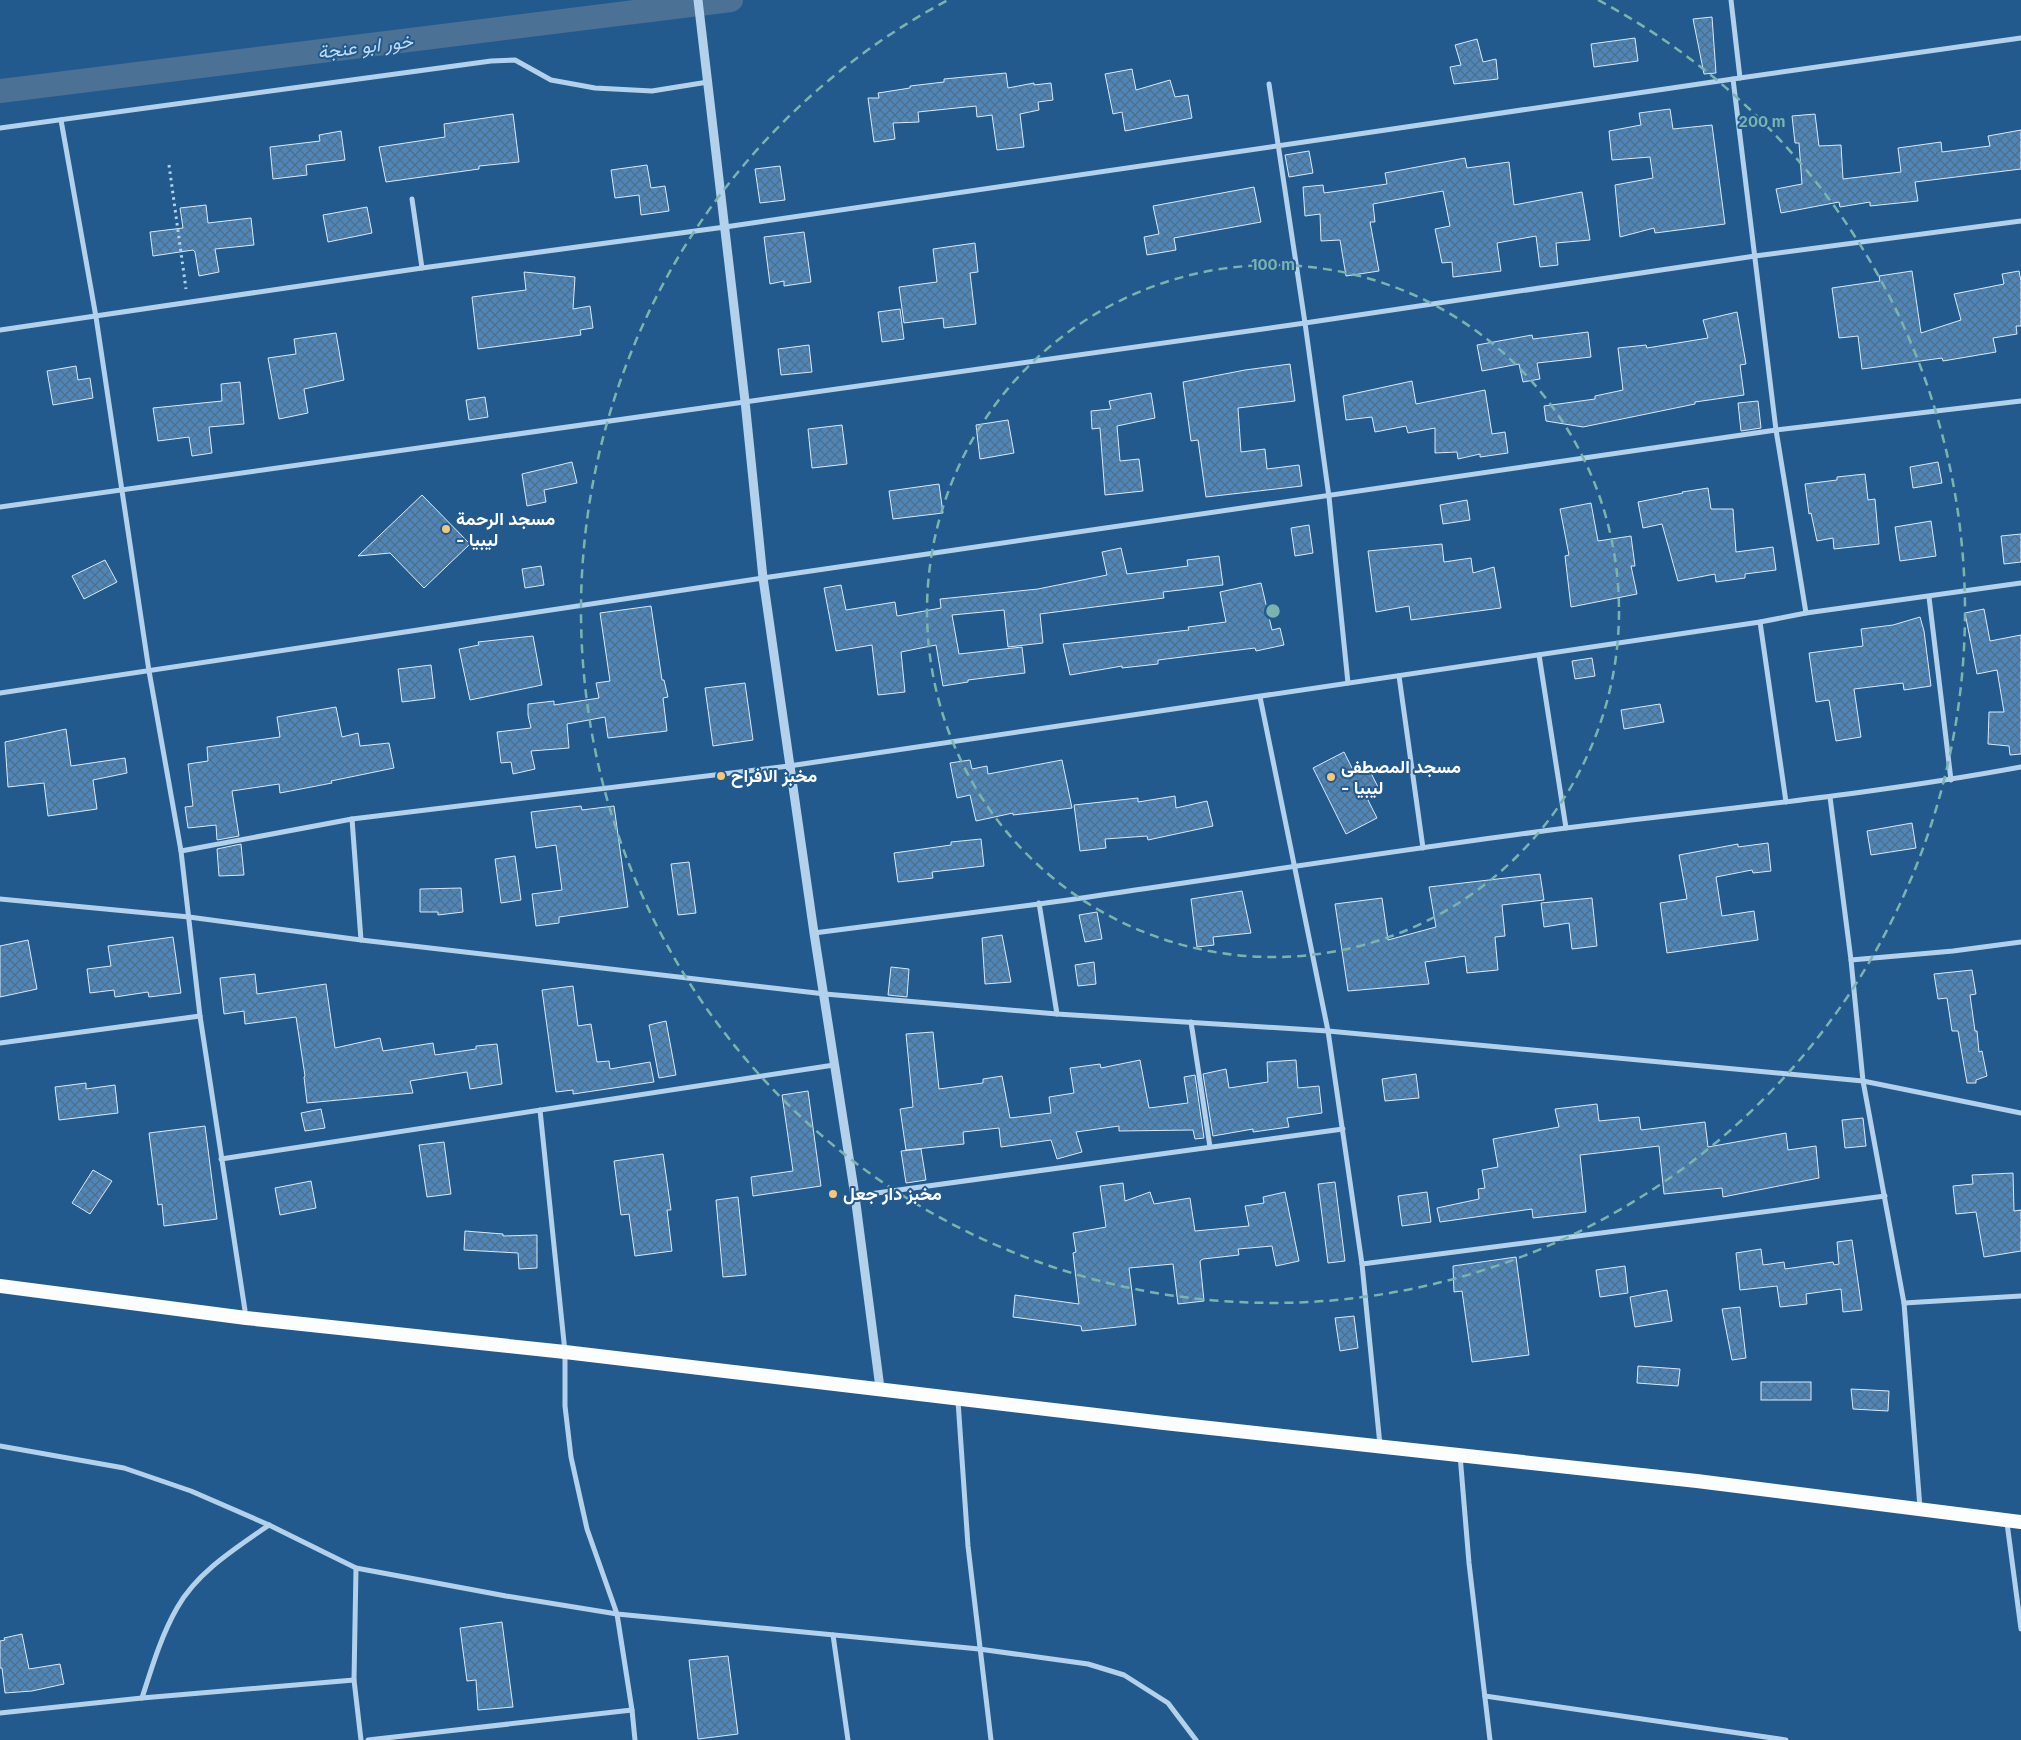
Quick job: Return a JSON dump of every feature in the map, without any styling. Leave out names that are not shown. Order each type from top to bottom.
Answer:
[{"type":"highway","points":[[0,1286],[246,1318],[880,1388],[1164,1423],[1697,1481],[2014,1521]]},
{"type":"street","points":[[698,0],[745,401],[763,578],[789,766],[855,1196],[880,1388]]},
{"type":"street","points":[[1731,0],[1740,78]]},
{"type":"street","points":[[0,330],[422,268],[725,227],[2021,38]]},
{"type":"street","points":[[0,128],[491,61],[515,60],[551,80],[595,88],[652,91],[709,82]]},
{"type":"street","points":[[1732,79],[1776,430],[1806,614]]},
{"type":"street","points":[[1269,84],[1306,323],[1329,497],[1348,683]]},
{"type":"street","points":[[61,120],[96,317],[149,671],[181,852],[200,1016],[246,1318]]},
{"type":"street","points":[[412,199],[422,268]]},
{"type":"street","points":[[0,507],[1306,323],[1755,256],[2021,221]]},
{"type":"street","points":[[0,693],[763,578],[1329,497],[1776,430],[2021,401]]},
{"type":"street","points":[[181,852],[352,819],[789,766],[2021,583]]},
{"type":"street","points":[[1930,597],[1951,780]]},
{"type":"street","points":[[1760,622],[1786,802]]},
{"type":"street","points":[[1539,655],[1566,828]]},
{"type":"street","points":[[1399,676],[1423,848]]},
{"type":"street","points":[[1260,697],[1328,1031],[1362,1264],[1380,1445]]},
{"type":"street","points":[[814,933],[1040,904],[1295,865],[1566,828],[1830,797],[1951,780],[2021,767]]},
{"type":"street","points":[[1830,797],[1851,960],[1863,1081],[1904,1304],[1920,1510]]},
{"type":"street","points":[[352,819],[361,940]]},
{"type":"street","points":[[0,899],[189,917],[361,940],[825,994],[1056,1014],[1328,1031],[1863,1081],[2021,1113]]},
{"type":"street","points":[[1040,904],[1056,1014]]},
{"type":"street","points":[[1851,960],[1953,951],[2021,942]]},
{"type":"street","points":[[0,1043],[200,1016]]},
{"type":"street","points":[[1191,1022],[1210,1147]]},
{"type":"street","points":[[222,1159],[834,1065]]},
{"type":"street","points":[[540,1110],[565,1352],[565,1406],[571,1457],[587,1529],[617,1614],[635,1740]]},
{"type":"street","points":[[855,1196],[1343,1129]]},
{"type":"street","points":[[1362,1264],[1885,1196]]},
{"type":"street","points":[[1904,1304],[2021,1296]]},
{"type":"street","points":[[958,1398],[968,1546],[991,1740]]},
{"type":"street","points":[[0,1446],[124,1468],[191,1491],[268,1525],[356,1568],[506,1596],[617,1614],[979,1649],[1088,1664],[1124,1675],[1168,1702],[1196,1740]]},
{"type":"street","points":[[1460,1455],[1468,1564],[1490,1740]]},
{"type":"street","points":[[2014,1521],[2021,1629]]},
{"type":"street","points":[[142,1698],[158,1649],[178,1606],[200,1578],[268,1525]]},
{"type":"street","points":[[356,1568],[354,1680],[361,1740]]},
{"type":"street","points":[[834,1635],[848,1740]]},
{"type":"street","points":[[0,1713],[142,1698],[354,1680]]},
{"type":"street","points":[[1485,1696],[1786,1740]]},
{"type":"street","points":[[368,1740],[632,1710]]},
{"type":"path","points":[[169,165],[188,302]]},
{"type":"building","points":[[1712,17],[1716,73],[1704,74],[1693,19]]},
{"type":"building","points":[[1635,38],[1638,61],[1594,67],[1591,44]]},
{"type":"building","points":[[1477,39],[1483,62],[1496,59],[1498,79],[1454,84],[1450,67],[1461,65],[1455,45]]},
{"type":"building","points":[[1132,69],[1136,90],[1170,80],[1175,97],[1188,95],[1192,118],[1125,131],[1122,112],[1113,114],[1105,74]]},
{"type":"building","points":[[1006,73],[1008,88],[1034,83],[1034,85],[1051,83],[1053,100],[1038,102],[1039,110],[1020,114],[1024,147],[997,150],[992,115],[977,117],[976,106],[918,112],[919,122],[893,123],[895,139],[874,142],[868,98],[879,98],[878,93],[910,88],[910,86],[944,82],[944,79]]},
{"type":"building","points":[[1670,109],[1673,129],[1712,125],[1725,224],[1655,233],[1654,228],[1620,237],[1615,185],[1653,178],[1650,157],[1612,160],[1609,131],[1641,125],[1639,113]]},
{"type":"building","points":[[513,114],[519,162],[479,166],[479,169],[386,182],[379,147],[445,137],[444,124]]},
{"type":"building","points":[[1815,114],[1819,146],[1841,145],[1843,179],[1901,172],[1898,148],[1941,142],[1942,152],[1990,146],[1988,136],[2021,130],[2021,169],[1915,182],[1918,201],[1870,206],[1870,202],[1840,207],[1839,202],[1781,213],[1776,189],[1802,184],[1799,143],[1795,143],[1792,116]]},
{"type":"building","points":[[341,131],[345,160],[306,165],[307,175],[273,179],[270,147],[320,141],[319,135]]},
{"type":"building","points":[[1309,151],[1313,173],[1289,177],[1285,155]]},
{"type":"building","points":[[1465,158],[1467,168],[1509,162],[1514,205],[1582,192],[1590,240],[1556,243],[1558,265],[1540,267],[1536,236],[1497,243],[1501,271],[1453,277],[1452,262],[1442,263],[1435,229],[1450,226],[1443,191],[1373,204],[1375,222],[1370,222],[1379,271],[1346,276],[1340,240],[1321,241],[1320,214],[1305,216],[1303,187],[1323,185],[1324,193],[1387,184],[1385,173]]},
{"type":"building","points":[[647,165],[651,188],[665,186],[669,211],[641,215],[639,195],[615,198],[611,170]]},
{"type":"building","points":[[780,166],[785,200],[760,203],[755,169]]},
{"type":"building","points":[[1254,187],[1261,222],[1174,238],[1176,250],[1147,255],[1144,237],[1159,234],[1153,206]]},
{"type":"building","points":[[206,205],[208,223],[251,218],[254,245],[215,249],[219,272],[199,276],[193,250],[153,256],[150,232],[183,228],[180,208]]},
{"type":"building","points":[[367,207],[372,233],[328,242],[323,215]]},
{"type":"building","points":[[804,232],[811,282],[784,286],[784,281],[770,284],[764,237]]},
{"type":"building","points":[[975,243],[978,272],[970,273],[976,324],[944,328],[943,318],[904,323],[899,287],[937,282],[933,249]]},
{"type":"building","points":[[1912,271],[1921,333],[1961,320],[1954,294],[2004,284],[2002,274],[2019,271],[2021,281],[2021,326],[2016,326],[2017,334],[1993,338],[1996,352],[1943,361],[1942,358],[1862,369],[1858,336],[1839,338],[1832,288],[1880,281],[1879,276]]},
{"type":"building","points":[[524,272],[575,277],[573,309],[590,306],[593,328],[580,330],[581,335],[478,349],[472,297],[526,290]]},
{"type":"building","points":[[900,309],[904,339],[882,342],[878,312]]},
{"type":"building","points":[[1737,312],[1746,364],[1740,365],[1744,395],[1695,402],[1695,404],[1583,427],[1546,421],[1544,406],[1595,399],[1595,396],[1623,390],[1618,348],[1646,345],[1647,348],[1708,338],[1703,320]]},
{"type":"building","points":[[1588,332],[1591,357],[1537,363],[1540,379],[1523,382],[1519,364],[1482,371],[1477,345],[1532,335],[1533,339]]},
{"type":"building","points":[[336,333],[344,380],[304,389],[308,413],[279,419],[268,358],[296,354],[294,339]]},
{"type":"building","points":[[809,345],[812,372],[781,375],[778,349]]},
{"type":"building","points":[[1290,364],[1295,401],[1238,408],[1241,452],[1265,449],[1267,469],[1299,465],[1302,486],[1206,497],[1198,440],[1191,441],[1183,382],[1245,370]]},
{"type":"building","points":[[76,366],[78,380],[90,378],[93,398],[53,405],[47,371]]},
{"type":"building","points":[[1412,381],[1416,404],[1485,390],[1492,434],[1505,432],[1508,453],[1480,457],[1480,454],[1458,459],[1457,452],[1435,453],[1435,428],[1408,433],[1406,426],[1375,432],[1372,417],[1346,420],[1343,396]]},
{"type":"building","points":[[240,382],[244,424],[209,427],[212,453],[192,456],[189,437],[158,441],[153,408],[222,401],[221,384]]},
{"type":"building","points":[[1151,393],[1155,418],[1117,426],[1120,461],[1139,459],[1143,491],[1105,495],[1100,428],[1092,429],[1091,411],[1111,409],[1109,401]]},
{"type":"building","points":[[485,397],[488,417],[469,420],[466,400]]},
{"type":"building","points":[[1758,401],[1761,428],[1741,431],[1738,403]]},
{"type":"building","points":[[1008,420],[1014,453],[980,459],[976,425]]},
{"type":"building","points":[[842,425],[847,464],[812,468],[808,429]]},
{"type":"building","points":[[572,462],[577,483],[544,490],[546,502],[527,506],[522,474]]},
{"type":"building","points":[[1938,462],[1942,483],[1913,488],[1910,467]]},
{"type":"building","points":[[1865,474],[1868,500],[1875,499],[1879,544],[1834,549],[1833,538],[1817,541],[1811,513],[1809,514],[1805,484],[1837,480],[1837,477]]},
{"type":"building","points":[[939,484],[943,513],[893,519],[889,491]]},
{"type":"building","points":[[1708,488],[1711,509],[1733,509],[1736,552],[1773,547],[1776,570],[1745,574],[1745,578],[1716,582],[1715,574],[1678,581],[1662,524],[1643,528],[1638,502]]},
{"type":"building","points":[[422,495],[470,544],[424,588],[390,553],[358,556]]},
{"type":"building","points":[[1467,500],[1470,520],[1443,524],[1440,505]]},
{"type":"building","points":[[1591,503],[1598,541],[1631,536],[1635,566],[1631,566],[1637,594],[1571,607],[1565,556],[1569,555],[1560,509]]},
{"type":"building","points":[[1931,521],[1936,556],[1900,561],[1895,527]]},
{"type":"building","points":[[1309,525],[1313,553],[1295,556],[1291,528]]},
{"type":"building","points":[[2021,534],[2021,562],[2004,564],[2001,536]]},
{"type":"building","points":[[1442,544],[1444,562],[1471,558],[1473,573],[1494,567],[1501,608],[1411,620],[1409,606],[1376,612],[1368,551]]},
{"type":"building","points":[[1121,548],[1127,574],[1188,566],[1187,560],[1219,556],[1223,585],[1163,592],[1164,598],[1040,614],[1043,643],[1008,647],[1004,610],[952,615],[959,654],[1022,647],[1025,673],[968,680],[968,682],[943,686],[936,645],[901,652],[905,692],[878,695],[872,645],[836,651],[824,588],[841,585],[846,610],[895,602],[897,616],[941,608],[940,599],[1038,589],[1107,575],[1102,552]]},
{"type":"building","points":[[105,560],[117,582],[84,599],[72,576]]},
{"type":"building","points":[[541,566],[544,585],[525,588],[522,569]]},
{"type":"building","points":[[1261,583],[1272,630],[1280,628],[1284,645],[1256,651],[1255,648],[1158,660],[1158,664],[1122,668],[1122,666],[1070,675],[1063,644],[1189,630],[1188,627],[1226,622],[1220,592]]},
{"type":"building","points":[[651,606],[662,680],[664,680],[668,697],[663,698],[667,731],[608,738],[605,717],[567,724],[569,748],[531,751],[535,769],[513,774],[511,762],[501,763],[497,732],[531,728],[528,704],[554,701],[554,705],[599,698],[596,683],[610,681],[600,613]]},
{"type":"building","points":[[1984,609],[1990,641],[2021,635],[2021,754],[2010,755],[2009,746],[1988,744],[1989,712],[2004,712],[1997,670],[1977,674],[1965,613]]},
{"type":"building","points":[[1920,617],[1924,631],[1931,686],[1904,690],[1903,683],[1854,689],[1861,737],[1836,741],[1829,700],[1816,702],[1809,653],[1863,646],[1861,629],[1893,625]]},
{"type":"building","points":[[533,636],[542,685],[470,700],[459,649],[479,645],[478,642]]},
{"type":"building","points":[[1592,658],[1595,676],[1575,679],[1572,661]]},
{"type":"building","points":[[431,665],[435,698],[402,702],[398,669]]},
{"type":"building","points":[[745,683],[753,740],[713,746],[705,688]]},
{"type":"building","points":[[1660,704],[1664,722],[1624,729],[1621,710]]},
{"type":"building","points":[[336,707],[342,737],[358,733],[360,746],[389,743],[394,768],[280,793],[279,784],[232,791],[239,836],[217,840],[216,825],[188,828],[185,807],[193,806],[188,764],[208,761],[207,747],[280,737],[277,717]]},
{"type":"building","points":[[66,729],[71,766],[125,758],[127,773],[93,780],[97,809],[48,816],[44,783],[8,787],[5,742]]},
{"type":"building","points":[[1344,752],[1353,770],[1366,763],[1380,791],[1367,798],[1377,818],[1346,834],[1313,768]]},
{"type":"building","points":[[970,760],[972,769],[987,766],[988,774],[1062,760],[1072,808],[1013,815],[1013,813],[976,821],[970,795],[957,798],[950,763]]},
{"type":"building","points":[[1175,796],[1176,808],[1207,801],[1213,826],[1148,840],[1147,836],[1105,839],[1106,848],[1080,851],[1074,805],[1138,798],[1138,802]]},
{"type":"building","points":[[581,806],[582,810],[614,806],[628,907],[559,917],[559,923],[536,926],[532,894],[562,890],[556,845],[536,848],[531,812]]},
{"type":"building","points":[[1912,823],[1916,848],[1871,855],[1867,831]]},
{"type":"building","points":[[981,839],[984,866],[932,872],[933,878],[898,882],[894,853],[951,845],[951,842]]},
{"type":"building","points":[[1768,843],[1771,871],[1753,873],[1752,870],[1716,877],[1722,916],[1754,911],[1758,940],[1667,953],[1660,903],[1687,899],[1679,855],[1738,844],[1738,847]]},
{"type":"building","points":[[241,844],[244,875],[219,876],[217,849]]},
{"type":"building","points":[[515,856],[521,900],[501,903],[495,859]]},
{"type":"building","points":[[689,862],[696,913],[678,915],[671,864]]},
{"type":"building","points":[[1540,874],[1544,900],[1502,905],[1505,936],[1495,937],[1498,970],[1467,973],[1465,956],[1425,962],[1429,984],[1348,991],[1335,904],[1382,898],[1388,940],[1436,927],[1429,887]]},
{"type":"building","points":[[461,888],[463,912],[438,915],[438,912],[420,912],[420,889]]},
{"type":"building","points":[[1242,891],[1251,933],[1213,937],[1214,945],[1197,947],[1191,899]]},
{"type":"building","points":[[1592,898],[1597,946],[1572,949],[1569,923],[1544,927],[1541,903]]},
{"type":"building","points":[[1097,912],[1102,939],[1085,942],[1079,915]]},
{"type":"building","points":[[1002,935],[1011,982],[985,984],[982,938]]},
{"type":"building","points":[[173,937],[181,993],[149,997],[148,992],[115,997],[114,990],[90,993],[87,969],[111,966],[108,946]]},
{"type":"building","points":[[28,940],[37,989],[0,997],[0,946]]},
{"type":"building","points":[[1094,962],[1096,984],[1078,986],[1075,965]]},
{"type":"building","points":[[891,967],[909,969],[907,997],[888,995]]},
{"type":"building","points":[[1972,970],[1976,994],[1970,995],[1975,1031],[1977,1031],[1979,1052],[1982,1051],[1987,1076],[1976,1080],[1976,1083],[1967,1083],[1958,1031],[1952,1031],[1947,998],[1938,999],[1934,974]]},
{"type":"building","points":[[255,974],[257,994],[326,984],[335,1048],[380,1038],[383,1051],[433,1043],[435,1055],[476,1049],[476,1046],[497,1044],[502,1084],[470,1089],[467,1072],[410,1081],[413,1093],[307,1103],[296,1017],[245,1024],[244,1011],[224,1014],[220,978]]},
{"type":"building","points":[[573,986],[578,1026],[591,1024],[597,1062],[609,1061],[610,1069],[650,1062],[654,1082],[573,1094],[573,1090],[556,1092],[542,990]]},
{"type":"building","points":[[666,1021],[676,1075],[659,1078],[649,1025]]},
{"type":"building","points":[[933,1032],[939,1089],[983,1083],[983,1079],[1002,1076],[1010,1118],[1051,1113],[1049,1097],[1074,1093],[1070,1068],[1100,1064],[1101,1068],[1140,1060],[1149,1108],[1188,1103],[1184,1077],[1195,1075],[1204,1138],[1195,1139],[1193,1130],[1119,1131],[1119,1126],[1076,1132],[1082,1152],[1057,1159],[1051,1140],[1001,1147],[999,1128],[963,1132],[964,1144],[906,1150],[900,1109],[913,1107],[906,1034]]},
{"type":"building","points":[[1296,1060],[1298,1088],[1319,1086],[1322,1113],[1287,1118],[1289,1127],[1253,1132],[1253,1129],[1213,1136],[1203,1074],[1226,1069],[1229,1088],[1268,1082],[1267,1062]]},
{"type":"building","points":[[1416,1074],[1419,1098],[1385,1101],[1382,1079]]},
{"type":"building","points":[[86,1083],[86,1089],[115,1085],[118,1113],[59,1120],[55,1087]]},
{"type":"building","points":[[808,1091],[821,1186],[753,1196],[751,1177],[793,1171],[782,1095]]},
{"type":"building","points":[[1597,1104],[1599,1121],[1639,1117],[1641,1130],[1705,1122],[1708,1147],[1786,1133],[1788,1150],[1816,1146],[1819,1178],[1723,1197],[1722,1188],[1664,1194],[1659,1146],[1580,1155],[1586,1212],[1533,1218],[1532,1209],[1440,1222],[1437,1208],[1479,1199],[1478,1189],[1485,1188],[1482,1170],[1498,1167],[1493,1139],[1559,1127],[1555,1109]]},
{"type":"building","points":[[321,1109],[325,1128],[305,1131],[301,1113]]},
{"type":"building","points":[[1863,1118],[1866,1146],[1845,1148],[1842,1120]]},
{"type":"building","points":[[205,1126],[217,1219],[164,1226],[162,1204],[158,1205],[149,1133]]},
{"type":"building","points":[[444,1142],[451,1194],[427,1197],[419,1145]]},
{"type":"building","points":[[921,1149],[926,1180],[906,1183],[901,1151]]},
{"type":"building","points":[[663,1154],[671,1210],[667,1210],[672,1251],[635,1256],[629,1214],[621,1215],[614,1161]]},
{"type":"building","points":[[93,1170],[112,1181],[90,1214],[72,1203]]},
{"type":"building","points":[[2013,1173],[2014,1211],[2021,1210],[2021,1251],[1984,1257],[1976,1212],[1956,1214],[1953,1186],[1973,1184],[1972,1175]]},
{"type":"building","points":[[311,1181],[316,1208],[280,1215],[275,1188]]},
{"type":"building","points":[[1335,1182],[1345,1261],[1328,1263],[1318,1184]]},
{"type":"building","points":[[1123,1183],[1125,1201],[1150,1192],[1154,1204],[1190,1198],[1195,1231],[1249,1226],[1245,1206],[1264,1203],[1263,1197],[1285,1192],[1299,1261],[1276,1266],[1272,1246],[1238,1249],[1239,1255],[1203,1259],[1200,1261],[1204,1301],[1178,1304],[1173,1264],[1129,1268],[1136,1325],[1082,1331],[1081,1326],[1013,1317],[1015,1295],[1079,1304],[1073,1253],[1076,1252],[1073,1233],[1106,1227],[1100,1186]]},
{"type":"building","points":[[1427,1192],[1431,1222],[1402,1226],[1398,1196]]},
{"type":"building","points":[[738,1197],[746,1275],[723,1277],[716,1200]]},
{"type":"building","points":[[465,1231],[503,1234],[503,1236],[537,1235],[537,1268],[519,1269],[518,1253],[464,1250]]},
{"type":"building","points":[[1852,1240],[1862,1310],[1843,1312],[1841,1289],[1806,1294],[1807,1304],[1780,1307],[1777,1286],[1740,1290],[1736,1253],[1761,1249],[1763,1265],[1784,1262],[1785,1269],[1833,1262],[1834,1265],[1839,1264],[1837,1242]]},
{"type":"building","points":[[1516,1257],[1529,1355],[1472,1362],[1462,1291],[1454,1292],[1453,1266]]},
{"type":"building","points":[[1625,1266],[1628,1293],[1600,1297],[1596,1270]]},
{"type":"building","points":[[1667,1290],[1672,1321],[1635,1327],[1630,1297]]},
{"type":"building","points":[[1740,1307],[1746,1358],[1732,1360],[1722,1309]]},
{"type":"building","points":[[1354,1316],[1358,1348],[1340,1351],[1335,1318]]},
{"type":"building","points":[[1638,1366],[1680,1369],[1678,1386],[1637,1383]]},
{"type":"building","points":[[1761,1382],[1811,1382],[1811,1400],[1761,1400]]},
{"type":"building","points":[[1851,1389],[1889,1391],[1888,1411],[1853,1409]]},
{"type":"building","points":[[502,1622],[513,1707],[478,1710],[476,1680],[467,1681],[460,1628]]},
{"type":"building","points":[[22,1634],[29,1669],[60,1664],[64,1684],[32,1691],[5,1693],[2,1668],[0,1668],[0,1641],[5,1640],[4,1638]]},
{"type":"building","points":[[728,1656],[738,1734],[698,1739],[689,1660]]},
{"type":"waterway","name":"خور ابو عنجة","points":[[0,91],[731,0]]},
{"type":"place","name":"مسجد الرحمة - ليبيا","points":[[446,529]]},
{"type":"place","name":"مخبز الافراح","points":[[721,776]]},
{"type":"place","name":"مسجد المصطفى - ليبيا","points":[[1331,777]]},
{"type":"place","name":"مخبز دار جعل","points":[[833,1194]]}]
